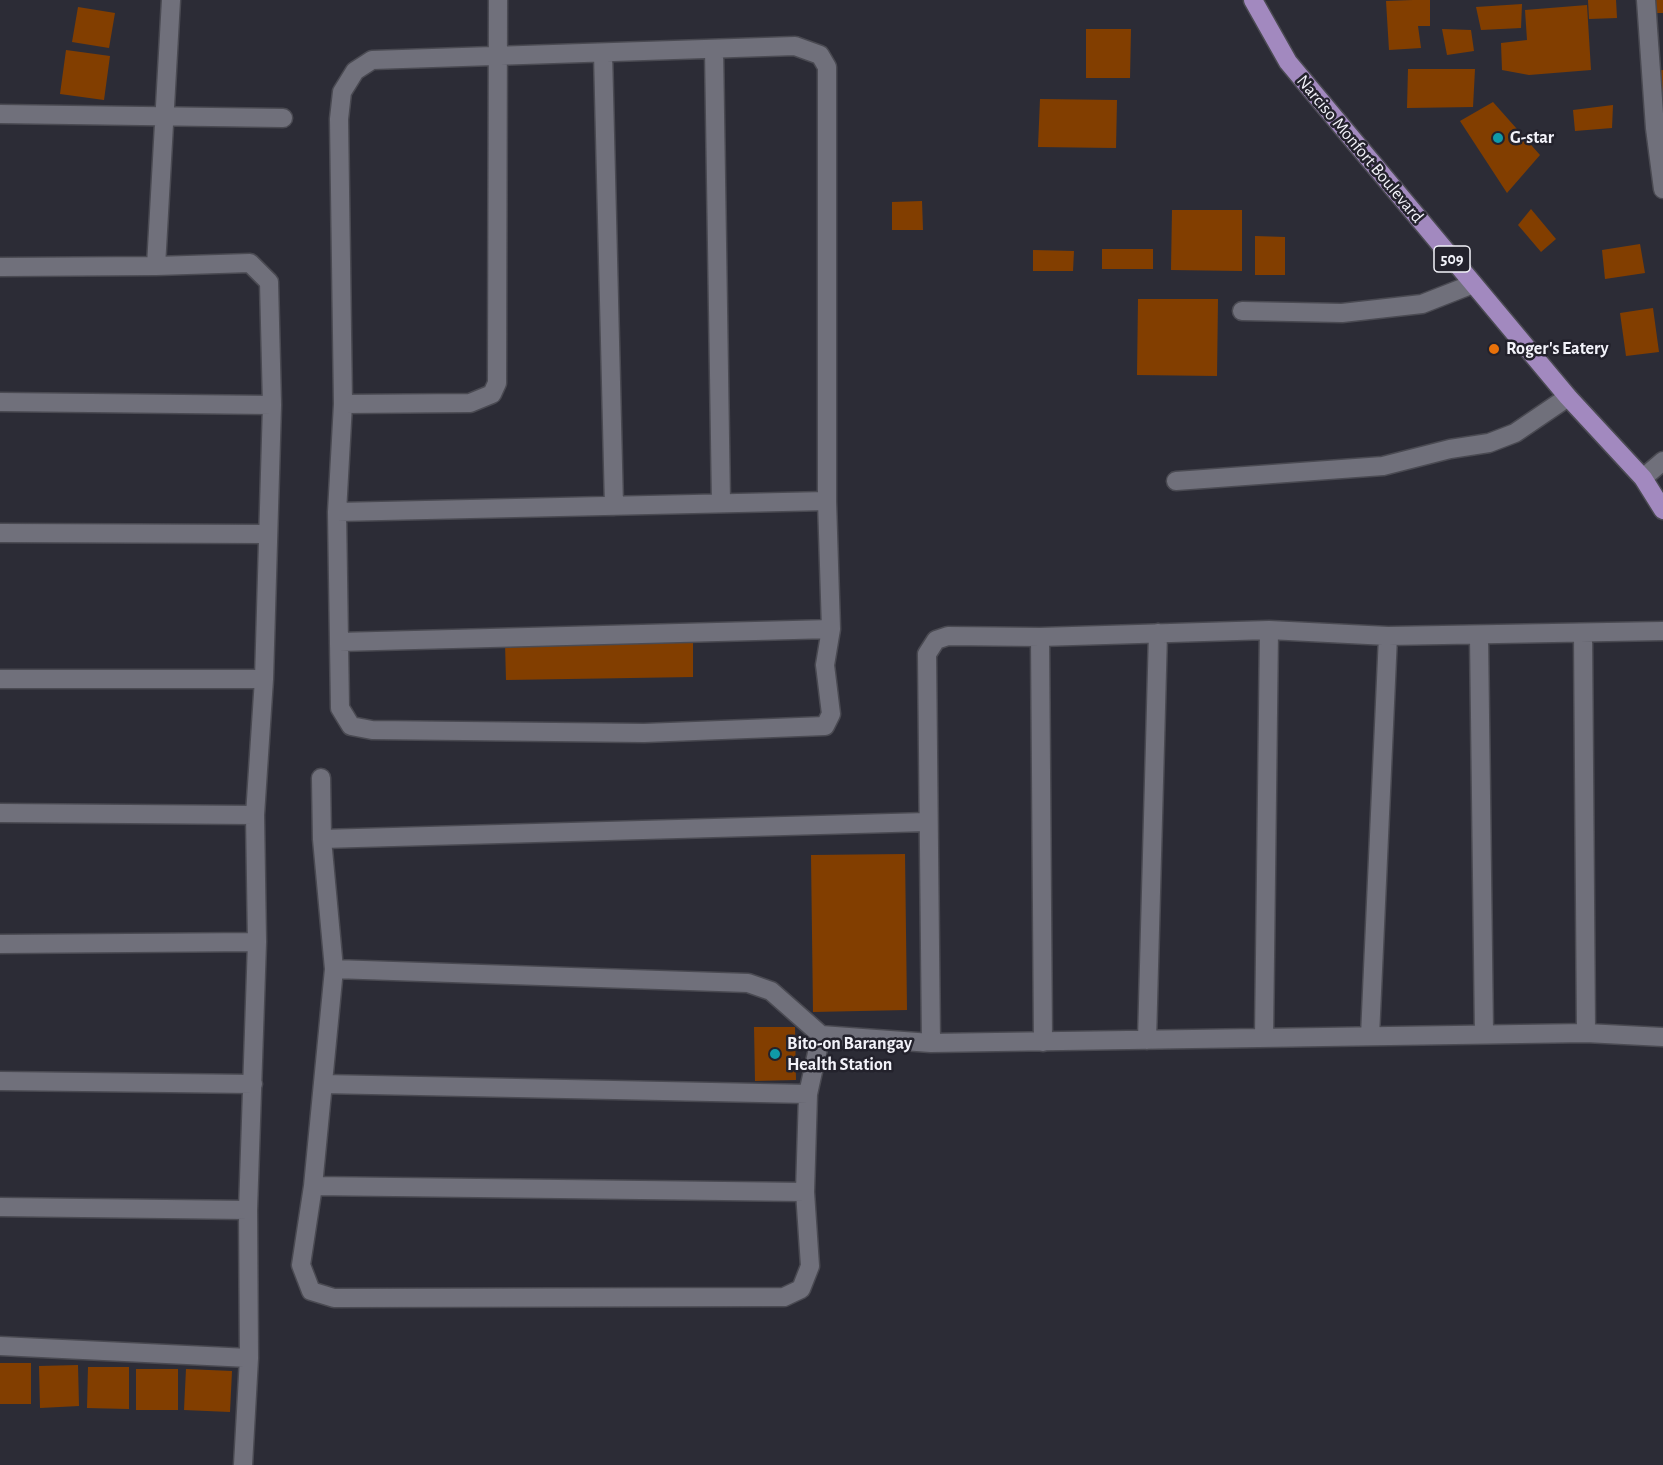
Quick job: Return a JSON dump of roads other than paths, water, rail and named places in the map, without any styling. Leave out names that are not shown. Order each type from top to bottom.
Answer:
[{"type":"main road","name":"Narciso Monfort Boulevard","points":[[1253,0],[1288,62],[1568,397],[1643,478],[1663,510]]},
{"type":"street","points":[[156,266],[171,0]]},
{"type":"street","points":[[343,404],[470,404],[492,394],[497,383],[498,0]]},
{"type":"street","points":[[1647,0],[1663,189]]},
{"type":"street","points":[[795,46],[820,55],[827,67],[827,501],[831,629],[825,665],[831,714],[825,726],[644,732],[372,730],[351,726],[340,708],[337,513],[343,404],[339,118],[342,92],[355,71],[372,60],[497,58],[795,46]]},
{"type":"street","points":[[714,49],[721,503]]},
{"type":"street","points":[[603,53],[614,506]]},
{"type":"street","points":[[0,114],[283,118]]},
{"type":"street","points":[[0,267],[250,263],[269,282],[272,405],[264,679],[255,815],[257,942],[248,1210],[249,1358],[243,1465]]},
{"type":"street","points":[[1242,311],[1342,313],[1422,304],[1473,284]]},
{"type":"street","points":[[1176,481],[1383,466],[1450,448],[1489,444],[1515,433],[1568,397]]},
{"type":"street","points":[[0,402],[272,405]]},
{"type":"street","points":[[1643,478],[1663,461]]},
{"type":"street","points":[[337,513],[827,501]]},
{"type":"street","points":[[0,532],[267,534]]},
{"type":"street","points":[[339,642],[831,629]]},
{"type":"street","points":[[1264,1038],[1269,630]]},
{"type":"street","points":[[931,1043],[927,654],[936,640],[948,636],[1040,637],[1269,630],[1388,636],[1663,631]]},
{"type":"street","points":[[1147,1040],[1158,633]]},
{"type":"street","points":[[1583,634],[1586,1033]]},
{"type":"street","points":[[1370,1036],[1388,636]]},
{"type":"street","points":[[1479,636],[1484,1034]]},
{"type":"street","points":[[1040,637],[1043,1042]]},
{"type":"street","points":[[0,680],[264,679]]},
{"type":"street","points":[[321,778],[322,839],[334,969],[313,1186],[301,1265],[311,1291],[334,1298],[784,1297],[801,1289],[810,1266],[805,1192],[808,1094],[821,1035]]},
{"type":"street","points":[[0,813],[255,815]]},
{"type":"street","points":[[322,839],[927,822]]},
{"type":"street","points":[[0,944],[257,942]]},
{"type":"street","points":[[334,969],[748,983],[771,991],[821,1035],[931,1043],[1586,1033],[1663,1037]]},
{"type":"street","points":[[0,1081],[253,1084]]},
{"type":"street","points":[[323,1083],[808,1094]]},
{"type":"street","points":[[313,1186],[805,1192]]},
{"type":"street","points":[[0,1207],[248,1210]]},
{"type":"street","points":[[0,1346],[249,1358]]},
{"type":"place","name":"G-star","points":[[1498,138]]},
{"type":"place","name":"Roger's Eatery","points":[[1494,349]]},
{"type":"place","name":"Bito-on Barangay Health Station","points":[[775,1054]]}]
